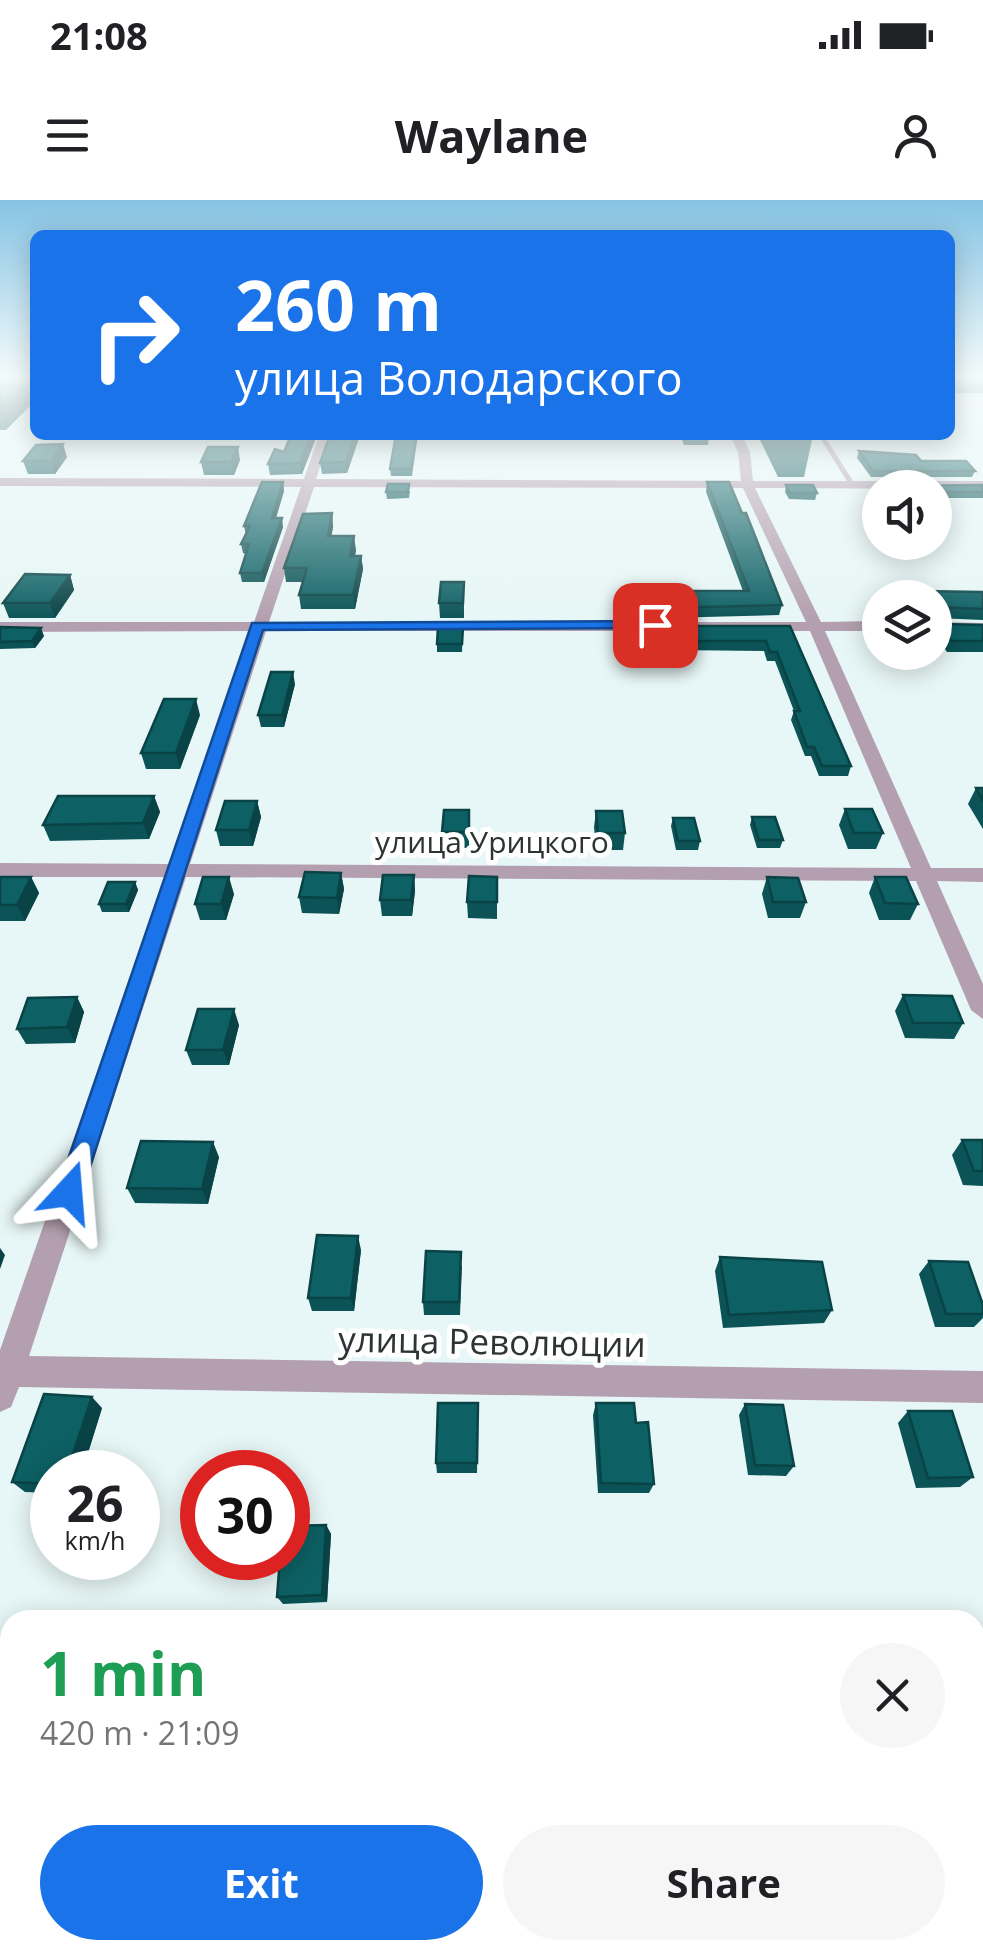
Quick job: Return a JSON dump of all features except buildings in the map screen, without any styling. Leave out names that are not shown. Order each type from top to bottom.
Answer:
[{"type":"street","points":[[3,1379],[317,458]]},
{"type":"street","points":[[745,458],[747,484],[814,625],[983,1010]]},
{"type":"street","points":[[0,482],[983,484]]},
{"type":"street","points":[[0,627],[862,626]]},
{"type":"street","points":[[952,627],[983,628]]},
{"type":"street","name":"улица Урицкого","points":[[0,870],[179,868],[983,876]]},
{"type":"street","name":"улица Революции","points":[[3,1379],[983,1387]]},
{"type":"lane","points":[[836,458],[852,484]]},
{"type":"route","points":[[69,1192],[257,626],[655,625]]}]
